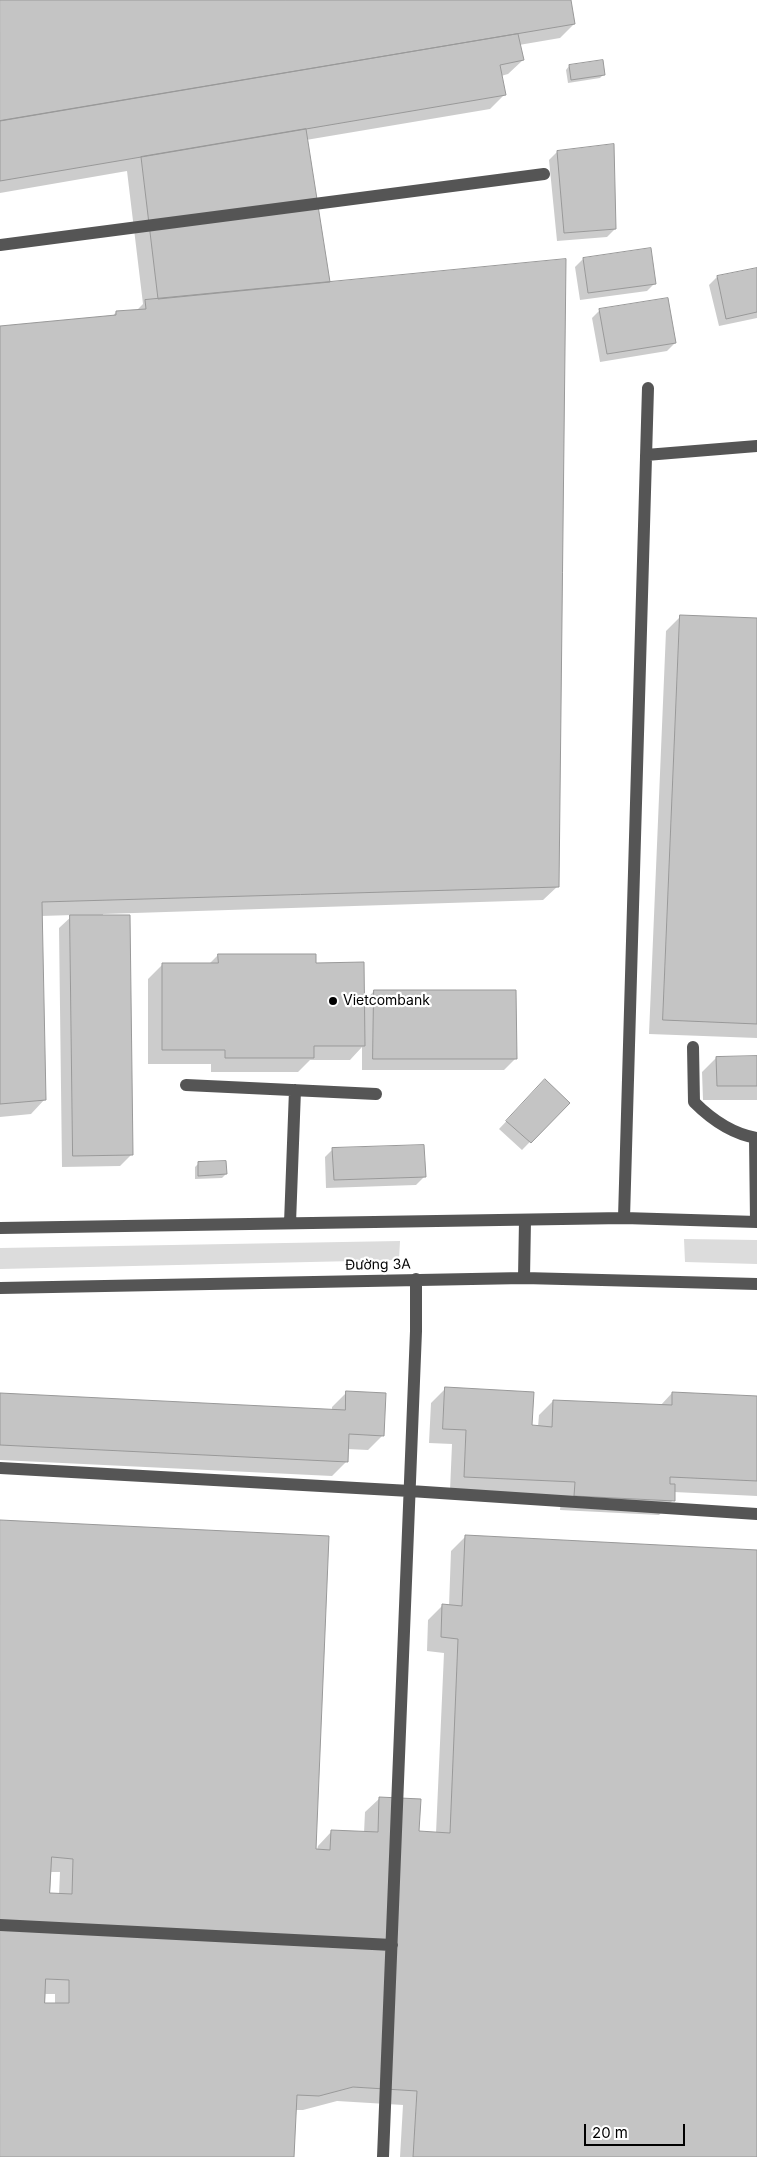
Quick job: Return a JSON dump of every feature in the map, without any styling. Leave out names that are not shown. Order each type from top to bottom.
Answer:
[{"type":"street","points":[[0,245],[544,174]]},
{"type":"street","points":[[624,1218],[648,388]]},
{"type":"street","points":[[646,455],[757,446]]},
{"type":"street","points":[[0,1228],[624,1218],[756,1222],[756,1138],[729,1129],[708,1116],[694,1102],[693,1046]]},
{"type":"street","points":[[186,1085],[376,1094]]},
{"type":"street","points":[[290,1224],[295,1090]]},
{"type":"street","points":[[524,1278],[525,1220]]},
{"type":"street","name":"Đường 3A","points":[[0,1288],[524,1278],[757,1284]]},
{"type":"street","points":[[383,2157],[418,1298],[416,1279]]},
{"type":"street","points":[[0,1468],[410,1491],[757,1514]]},
{"type":"street","points":[[0,1925],[392,1946]]},
{"type":"shaded area","points":[[684,1239],[757,1240],[757,1264],[685,1262]]},
{"type":"shaded area","points":[[400,1241],[399,1260],[0,1269],[0,1248]]},
{"type":"building","points":[[0,0],[571,0],[575,24],[0,121]]},
{"type":"building","points":[[518,34],[524,60],[500,65],[506,95],[0,181],[0,121]]},
{"type":"building","points":[[603,60],[605,75],[571,80],[569,65]]},
{"type":"building","points":[[306,129],[330,282],[158,299],[141,157]]},
{"type":"building","points":[[614,144],[616,229],[564,233],[557,151]]},
{"type":"building","points":[[651,248],[656,284],[588,293],[583,258]]},
{"type":"building","points":[[566,259],[559,887],[42,902],[46,1100],[0,1104],[0,326],[116,315],[116,311],[146,309],[145,300]]},
{"type":"building","points":[[757,268],[757,312],[726,319],[717,276]]},
{"type":"building","points":[[668,298],[676,343],[607,354],[599,309]]},
{"type":"building","points":[[680,615],[757,618],[757,1024],[663,1020]]},
{"type":"building","points":[[70,915],[130,915],[133,1155],[73,1156]]},
{"type":"building","points":[[218,954],[316,954],[316,963],[364,962],[365,1046],[314,1046],[314,1058],[225,1058],[225,1050],[162,1050],[162,963],[218,963]]},
{"type":"building","points":[[374,990],[516,990],[517,1059],[373,1059]]},
{"type":"building","points":[[757,1056],[757,1086],[717,1086],[716,1057]]},
{"type":"building","points":[[545,1079],[570,1103],[531,1143],[506,1121]]},
{"type":"building","points":[[424,1145],[426,1177],[334,1180],[332,1148]]},
{"type":"building","points":[[226,1161],[227,1174],[198,1176],[198,1162]]},
{"type":"building","points":[[445,1387],[534,1392],[532,1425],[552,1427],[553,1400],[672,1405],[672,1392],[757,1396],[757,1481],[670,1477],[670,1484],[675,1484],[675,1501],[574,1496],[575,1482],[464,1477],[466,1430],[443,1429]]},
{"type":"building","points":[[346,1391],[386,1393],[384,1436],[349,1434],[348,1462],[0,1445],[0,1393],[345,1410]]},
{"type":"building","points":[[0,1520],[329,1536],[316,1849],[330,1850],[331,1830],[378,1832],[379,1797],[421,1799],[419,1831],[450,1833],[458,1639],[441,1637],[442,1604],[462,1606],[465,1535],[757,1550],[757,2157],[413,2157],[417,2091],[353,2087],[319,2096],[297,2095],[294,2157],[0,2157]],"holes":[[[52,1857],[73,1859],[72,1894],[50,1893]],[[46,1979],[69,1980],[69,2003],[45,2003]]]},
{"type":"place","name":"Vietcombank","points":[[333,1001]]}]
